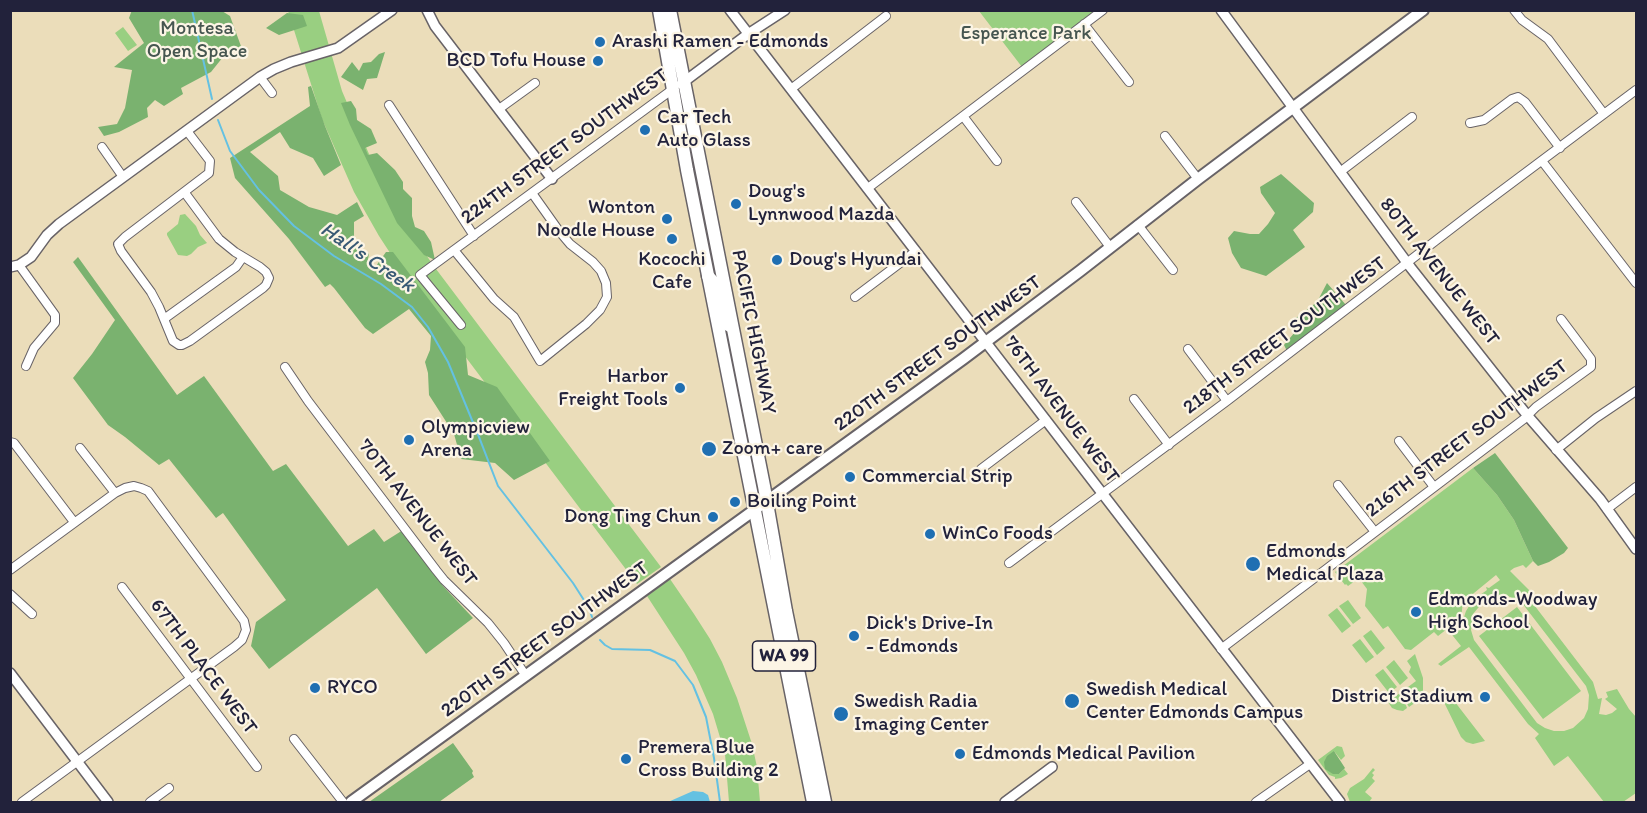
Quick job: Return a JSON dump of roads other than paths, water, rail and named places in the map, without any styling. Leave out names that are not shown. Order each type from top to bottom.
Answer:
[{"type":"main road","name":"PACIFIC HIGHWAY","points":[[659,10],[712,222],[825,802]]},
{"type":"main road","name":"PACIFIC HIGHWAY","points":[[670,10],[687,170],[813,802]]},
{"type":"main road","name":"220TH STREET SOUTHWEST","points":[[351,802],[986,342],[1423,10]]},
{"type":"main road","points":[[708,276],[716,285],[726,324],[732,327]]},
{"type":"street","points":[[26,366],[34,348],[54,323],[55,315],[15,266],[31,257],[52,229],[260,77],[291,62],[338,48],[392,10]]},
{"type":"street","points":[[428,10],[435,26],[552,179]]},
{"type":"street","name":"76TH AVENUE WEST","points":[[730,10],[1340,802]]},
{"type":"street","name":"224TH STREET SOUTHWEST","points":[[461,326],[420,275],[748,34],[785,10]]},
{"type":"street","points":[[868,188],[1103,10]]},
{"type":"street","name":"80TH AVENUE WEST","points":[[1221,10],[1408,263],[1527,415],[1607,509],[1636,549]]},
{"type":"street","points":[[1514,10],[1522,20],[1548,39],[1604,114]]},
{"type":"street","points":[[791,89],[886,16]]},
{"type":"street","points":[[1084,24],[1129,82]]},
{"type":"street","points":[[740,40],[760,49]]},
{"type":"street","points":[[260,77],[272,93]]},
{"type":"street","points":[[499,109],[535,83]]},
{"type":"street","name":"218TH STREET SOUTHWEST","points":[[1009,563],[1227,401],[1636,90]]},
{"type":"street","points":[[1470,123],[1484,120],[1518,97],[1525,102],[1560,148]]},
{"type":"street","points":[[390,105],[474,236]]},
{"type":"street","points":[[963,116],[997,161]]},
{"type":"street","points":[[1340,172],[1412,117]]},
{"type":"street","points":[[185,193],[219,239],[252,261],[266,272],[269,278],[263,288],[182,345],[173,341],[151,292],[120,251],[118,243],[209,173],[210,161],[187,130]]},
{"type":"street","points":[[1165,136],[1198,179]]},
{"type":"street","points":[[102,147],[123,177]]},
{"type":"street","points":[[1542,161],[1636,284]]},
{"type":"street","points":[[454,250],[495,299],[514,317],[540,361],[586,324],[600,309],[607,297],[606,283],[600,271],[593,262],[570,244],[532,193]]},
{"type":"street","points":[[1076,202],[1110,247]]},
{"type":"street","points":[[1138,225],[1173,270]]},
{"type":"street","points":[[855,297],[916,251]]},
{"type":"street","points":[[164,319],[236,267],[243,257]]},
{"type":"street","name":"216TH STREET SOUTHWEST","points":[[1221,649],[1591,367],[1591,359],[1561,319]]},
{"type":"street","points":[[1188,349],[1227,401]]},
{"type":"street","name":"70TH AVENUE WEST","points":[[285,367],[308,401],[436,570],[488,623],[526,676]]},
{"type":"street","points":[[1556,450],[1596,418],[1636,391]]},
{"type":"street","points":[[1134,399],[1169,444]]},
{"type":"street","points":[[981,469],[1046,420]]},
{"type":"street","points":[[1399,441],[1434,487]]},
{"type":"street","points":[[10,442],[14,443],[74,522]]},
{"type":"street","points":[[80,448],[115,493]]},
{"type":"street","points":[[1338,485],[1376,531]]},
{"type":"street","points":[[10,570],[115,493],[134,486],[148,492],[244,621],[246,630],[242,640],[234,647],[22,802]]},
{"type":"street","points":[[1607,509],[1636,487]]},
{"type":"street","name":"67TH PLACE WEST","points":[[122,587],[256,767]]},
{"type":"street","points":[[10,594],[32,614]]},
{"type":"street","points":[[10,673],[108,802]]},
{"type":"street","points":[[294,739],[343,802]]},
{"type":"street","points":[[1256,802],[1310,764]]},
{"type":"street","points":[[1005,802],[1018,799],[1052,767]]},
{"type":"street","points":[[150,802],[169,789]]},
{"type":"water","points":[[693,791],[708,795],[710,802],[668,802]]},
{"type":"waterway","name":"Hall's Creek","points":[[192,10],[212,99]]},
{"type":"waterway","name":"Hall's Creek","points":[[218,120],[230,151],[259,190],[294,226],[334,256],[381,284],[412,307],[428,327],[448,362],[498,486],[573,583],[592,617]]},
{"type":"waterway","name":"Hall's Creek","points":[[600,640],[612,649],[650,650],[675,661],[693,685],[706,717],[720,802]]},
{"type":"place","name":"Arashi Ramen - Edmonds","points":[[600,42]]},
{"type":"place","name":"BCD Tofu House","points":[[598,61]]},
{"type":"place","name":"Car Tech Auto Glass","points":[[645,130]]},
{"type":"place","name":"Doug's Lynnwood Mazda","points":[[736,204]]},
{"type":"place","name":"Wonton Noodle House","points":[[667,219]]},
{"type":"place","name":"Kocochi Cafe","points":[[672,239]]},
{"type":"place","name":"Doug's Hyundai","points":[[777,260]]},
{"type":"place","name":"Harbor Freight Tools","points":[[680,388]]},
{"type":"place","name":"Olympicview Arena","points":[[409,440]]},
{"type":"place","name":"Zoom+ care","points":[[709,449]]},
{"type":"place","name":"Commercial Strip","points":[[850,477]]},
{"type":"place","name":"Boiling Point","points":[[735,502]]},
{"type":"place","name":"Dong Ting Chun","points":[[713,517]]},
{"type":"place","name":"WinCo Foods","points":[[930,534]]},
{"type":"place","name":"Edmonds Medical Plaza","points":[[1253,564]]},
{"type":"place","name":"Edmonds-Woodway High School","points":[[1416,612]]},
{"type":"place","name":"Dick's Drive-In - Edmonds","points":[[854,636]]},
{"type":"place","name":"RYCO","points":[[315,688]]},
{"type":"place","name":"District Stadium","points":[[1485,697]]},
{"type":"place","name":"Swedish Medical Center Edmonds Campus","points":[[1072,701]]},
{"type":"place","name":"Swedish Radia Imaging Center","points":[[841,714]]},
{"type":"place","name":"Edmonds Medical Pavilion","points":[[960,754]]},
{"type":"place","name":"Premera Blue Cross Building 2","points":[[626,759]]},
{"type":"park label","name":"Esperance Park","points":[[1026,34]]},
{"type":"park label","name":"Montesa Open Space","points":[[197,40]]}]
